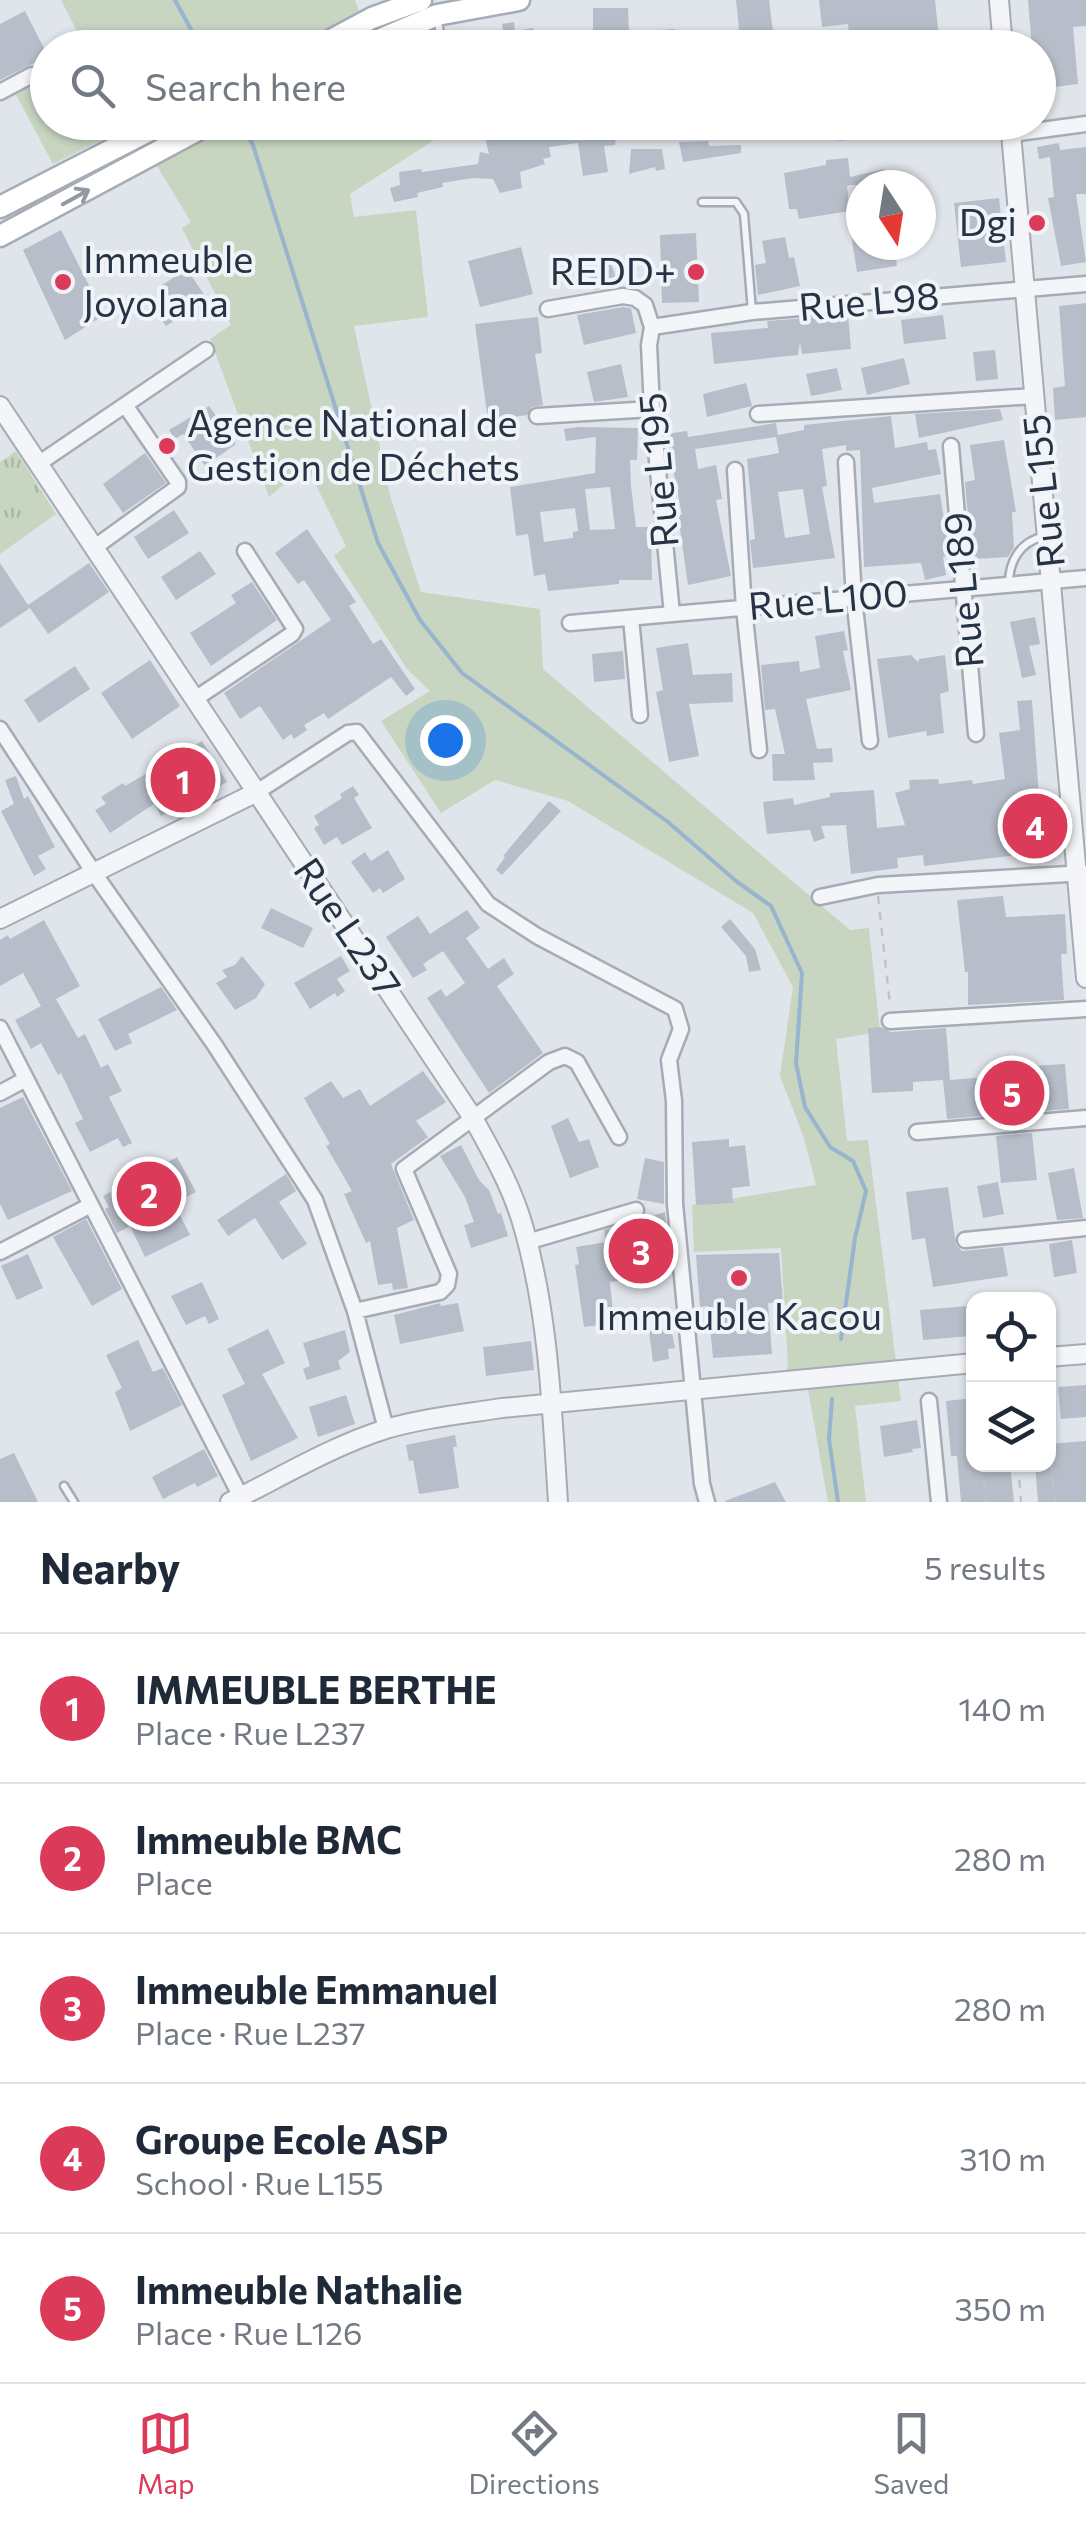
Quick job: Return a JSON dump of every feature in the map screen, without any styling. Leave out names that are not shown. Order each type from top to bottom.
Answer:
[{"type":"main road","points":[[342,30],[370,9],[421,0]]},
{"type":"main road","points":[[403,30],[438,15],[519,0]]},
{"type":"main road","points":[[0,208],[132,140]]},
{"type":"main road","points":[[0,236],[179,140]]},
{"type":"street","points":[[998,0],[1001,30]]},
{"type":"street","points":[[0,92],[30,76]]},
{"type":"street","points":[[1056,126],[1086,124]]},
{"type":"street","name":"Rue L155","points":[[1012,140],[1082,873],[1086,978]]},
{"type":"street","name":"Rue L98","points":[[652,327],[752,312],[1086,284]]},
{"type":"street","points":[[548,309],[623,296],[636,298],[645,305],[652,327]]},
{"type":"street","name":"Rue L195","points":[[652,327],[652,408],[672,614]]},
{"type":"street","points":[[38,464],[206,350]]},
{"type":"street","points":[[758,414],[1034,396]]},
{"type":"street","points":[[94,547],[178,487],[125,405]]},
{"type":"street","name":"Rue L237","points":[[0,406],[474,1118],[507,1180],[536,1278],[552,1403],[558,1502]]},
{"type":"street","points":[[537,416],[652,408]]},
{"type":"street","name":"Rue L189","points":[[951,446],[976,734]]},
{"type":"street","points":[[846,462],[854,598],[870,741]]},
{"type":"street","points":[[736,470],[744,608],[759,750]]},
{"type":"street","points":[[195,699],[295,629],[245,551]]},
{"type":"street","name":"Rue L100","points":[[570,623],[1086,578]]},
{"type":"street","points":[[631,618],[640,715]]},
{"type":"street","points":[[0,729],[316,1200],[355,1310],[386,1430]]},
{"type":"street","points":[[0,919],[256,792],[357,732],[488,904],[536,936],[674,1010],[681,1029],[668,1060],[674,1101],[675,1204],[702,1484],[707,1502]]},
{"type":"street","points":[[820,897],[878,885],[1082,873]]},
{"type":"street","points":[[890,1014],[1086,1009]]},
{"type":"street","points":[[0,1028],[236,1500],[326,1454],[386,1430],[502,1408],[966,1364]]},
{"type":"street","points":[[355,1310],[440,1292],[447,1285],[448,1274],[404,1169],[550,1062],[566,1056],[578,1062],[619,1136]]},
{"type":"street","points":[[0,1092],[26,1079]]},
{"type":"street","points":[[917,1132],[1086,1118]]},
{"type":"street","points":[[0,1252],[91,1205]]},
{"type":"street","points":[[527,1242],[636,1210]]},
{"type":"street","points":[[964,1240],[1086,1228]]},
{"type":"street","points":[[1056,1356],[1086,1354]]},
{"type":"street","points":[[929,1401],[940,1502]]},
{"type":"lane","points":[[438,15],[440,30]]},
{"type":"lane","points":[[702,202],[736,202],[744,214],[752,312]]},
{"type":"lane","points":[[1009,586],[1009,570],[1022,547],[1048,536]]},
{"type":"lane","points":[[64,1486],[74,1502]]},
{"type":"path","points":[[878,885],[890,1014]]},
{"type":"path","points":[[984,1472],[986,1502]]},
{"type":"path","points":[[1019,1472],[1022,1502]]},
{"type":"path","points":[[1052,1472],[1055,1502]]},
{"type":"green space","points":[[61,0],[355,0],[366,30],[76,30]]},
{"type":"green space","points":[[30,84],[30,121],[14,91]]},
{"type":"green space","points":[[40,140],[102,140],[53,164]]},
{"type":"green space","points":[[141,140],[434,140],[350,194],[354,217],[416,210],[428,317],[354,326],[390,495],[421,592],[540,609],[543,669],[850,930],[869,928],[880,1032],[836,1039],[847,1141],[868,1140],[901,1401],[855,1406],[866,1502],[828,1502],[808,1390],[782,1392],[788,1364],[781,1248],[694,1252],[692,1205],[816,1185],[804,1138],[780,1076],[793,987],[753,913],[568,801],[495,780],[441,813],[381,721],[430,691],[407,669],[334,556],[346,546],[306,465],[269,497],[210,339],[231,325],[182,228],[191,222]]},
{"type":"green space","points":[[16,451],[56,514],[0,554],[0,462]]},
{"type":"building","points":[[736,0],[769,0],[773,30],[739,30]]},
{"type":"building","points":[[819,0],[935,0],[938,30],[848,30],[848,24],[822,27]]},
{"type":"building","points":[[1028,0],[1086,0],[1086,26],[1073,27],[1078,84],[1056,87],[1056,30],[1030,30]]},
{"type":"building","points":[[593,8],[628,8],[629,30],[593,30]]},
{"type":"building","points":[[25,11],[35,30],[30,30],[30,65],[0,80],[0,24]]},
{"type":"building","points":[[514,22],[515,30],[503,30],[502,24]]},
{"type":"building","points":[[486,140],[616,140],[615,145],[604,146],[608,172],[583,176],[578,143],[549,147],[551,157],[543,159],[545,164],[520,172],[522,188],[500,193],[493,179],[473,178],[442,183],[443,187],[417,193],[418,197],[394,202],[390,188],[400,185],[399,172],[478,164],[480,152],[489,154]]},
{"type":"building","points":[[708,141],[709,146],[741,145],[741,153],[683,162],[679,142]]},
{"type":"building","points":[[1059,143],[1060,150],[1086,147],[1086,194],[1076,194],[1086,262],[1061,266],[1048,198],[1054,197],[1050,157],[1039,159],[1037,147]]},
{"type":"building","points":[[631,149],[662,149],[665,169],[656,171],[655,167],[629,174]]},
{"type":"building","points":[[848,158],[846,212],[799,219],[797,209],[789,209],[784,173],[826,165],[826,160]]},
{"type":"building","points":[[999,198],[1006,262],[961,267],[954,203]]},
{"type":"building","name":"Immeuble Joyolana","points":[[61,230],[104,315],[65,340],[23,250]]},
{"type":"building","points":[[696,233],[699,302],[662,303],[660,235]]},
{"type":"building","points":[[785,237],[800,286],[758,295],[755,265],[766,263],[762,241]]},
{"type":"building","points":[[521,247],[533,294],[480,307],[468,261]]},
{"type":"building","points":[[855,260],[896,260],[897,266],[857,272]]},
{"type":"building","points":[[611,264],[619,286],[594,290],[588,271]]},
{"type":"building","points":[[187,269],[207,299],[166,326],[153,306],[169,295],[162,285]]},
{"type":"building","points":[[1086,303],[1086,417],[1055,420],[1053,388],[1065,386],[1059,306]]},
{"type":"building","points":[[631,308],[636,333],[584,345],[577,315]]},
{"type":"building","points":[[848,315],[851,349],[802,354],[800,342],[798,355],[714,364],[711,333],[768,328],[767,321]]},
{"type":"building","points":[[943,315],[946,339],[904,344],[901,320]]},
{"type":"building","points":[[538,317],[542,353],[535,354],[543,405],[532,407],[527,415],[488,421],[475,324]]},
{"type":"building","points":[[995,350],[998,379],[976,381],[973,352]]},
{"type":"building","points":[[904,358],[910,384],[867,395],[861,368]]},
{"type":"building","points":[[621,364],[628,397],[594,402],[587,372]]},
{"type":"building","points":[[837,368],[842,390],[811,396],[806,374]]},
{"type":"building","points":[[746,383],[752,406],[707,417],[703,394]]},
{"type":"building","points":[[209,406],[236,444],[205,466],[183,434],[175,439],[169,430]]},
{"type":"building","points":[[1000,409],[1003,420],[919,438],[915,414]]},
{"type":"building","points":[[891,416],[895,448],[927,442],[928,450],[936,449],[941,474],[872,488],[874,503],[940,494],[950,556],[943,557],[946,575],[925,580],[921,563],[864,567],[860,450],[846,451],[846,445],[822,449],[827,486],[822,487],[835,558],[753,568],[750,540],[755,539],[747,459],[779,453],[776,437],[695,449],[698,469],[716,465],[722,499],[716,500],[731,576],[688,585],[678,515],[682,515],[666,434],[687,431],[688,437],[776,423],[778,435],[804,430],[804,425]],"holes":[[[803,489],[810,534],[785,538],[778,492]]]},
{"type":"building","points":[[638,428],[637,460],[630,460],[631,486],[636,527],[651,527],[652,580],[619,580],[619,584],[548,591],[545,574],[534,576],[528,534],[516,536],[510,487],[595,473],[596,437],[566,441],[564,429]],"holes":[[[610,487],[615,529],[590,530],[585,489]],[[575,508],[578,531],[573,532],[573,538],[544,542],[540,512]]]},
{"type":"building","points":[[1004,440],[1016,512],[1012,512],[1014,547],[1008,557],[975,559],[974,551],[971,552],[965,482],[975,480],[970,445]]},
{"type":"building","points":[[145,453],[166,483],[123,513],[103,484]]},
{"type":"building","points":[[174,510],[189,533],[148,559],[134,537]]},
{"type":"building","points":[[307,529],[356,602],[349,606],[373,644],[381,639],[415,689],[406,696],[391,677],[328,719],[324,713],[304,725],[307,730],[294,739],[291,734],[283,740],[260,706],[240,719],[224,693],[331,620],[304,580],[298,584],[275,553]]},
{"type":"building","points":[[200,551],[216,574],[176,600],[161,577]]},
{"type":"building","points":[[0,563],[28,605],[89,563],[109,592],[48,634],[30,608],[0,628]]},
{"type":"building","points":[[252,582],[277,620],[211,666],[190,633],[236,603],[231,595]]},
{"type":"building","points":[[1035,617],[1040,644],[1029,646],[1036,675],[1022,678],[1010,622]]},
{"type":"building","points":[[844,631],[848,650],[843,651],[851,690],[806,699],[817,749],[832,748],[833,762],[813,763],[815,780],[773,781],[772,754],[785,754],[775,709],[765,710],[761,665],[799,661],[800,672],[820,668],[815,636]]},
{"type":"building","points":[[688,643],[693,675],[732,673],[733,702],[689,704],[699,756],[669,762],[656,692],[663,690],[656,648]]},
{"type":"building","points":[[623,651],[625,679],[594,682],[592,654]]},
{"type":"building","points":[[911,655],[918,662],[945,655],[949,691],[940,694],[944,733],[927,736],[926,731],[888,738],[877,659]]},
{"type":"building","points":[[150,660],[180,706],[132,739],[101,693]]},
{"type":"building","points":[[75,666],[90,689],[39,723],[24,700]]},
{"type":"building","points":[[1032,700],[1043,852],[924,866],[923,855],[897,858],[898,868],[851,874],[846,825],[821,826],[825,838],[814,842],[810,830],[767,834],[763,802],[793,798],[794,805],[830,797],[830,793],[874,790],[877,828],[905,825],[895,793],[910,789],[909,780],[938,779],[939,784],[972,780],[973,784],[1005,779],[999,733],[1020,730],[1017,701]]},
{"type":"building","points":[[202,741],[227,782],[161,816],[154,804],[110,833],[95,810],[106,804],[101,797]]},
{"type":"building","points":[[16,776],[24,799],[28,796],[55,847],[38,856],[46,869],[34,876],[1,811],[14,804],[5,780]]},
{"type":"building","points":[[353,786],[359,795],[354,798],[372,828],[342,845],[337,837],[324,845],[314,828],[319,825],[314,816]]},
{"type":"building","points":[[549,801],[561,811],[502,875],[496,870],[503,856]]},
{"type":"building","points":[[388,850],[405,879],[383,893],[380,888],[373,893],[351,862],[365,852],[371,861]]},
{"type":"building","points":[[1003,896],[1006,917],[1065,914],[1067,954],[1061,954],[1064,1000],[968,1005],[968,972],[957,900]]},
{"type":"building","points":[[271,908],[313,928],[303,948],[261,928]]},
{"type":"building","points":[[467,910],[480,928],[466,938],[488,969],[504,958],[514,974],[497,986],[543,1053],[489,1093],[427,998],[441,989],[446,997],[465,983],[443,951],[423,964],[427,970],[413,978],[386,937],[418,916],[430,934]]},
{"type":"building","points":[[730,919],[755,949],[761,970],[749,972],[746,956],[721,927]]},
{"type":"building","points":[[44,920],[80,986],[56,999],[78,1038],[85,1034],[101,1068],[108,1064],[122,1091],[109,1097],[132,1143],[123,1147],[118,1138],[90,1152],[75,1123],[83,1119],[61,1073],[58,1075],[41,1043],[31,1049],[15,1020],[41,1006],[23,973],[0,986],[0,940],[8,935],[10,939]]},
{"type":"building","points":[[242,956],[265,984],[256,998],[235,1010],[216,983],[227,977],[222,970],[235,965]]},
{"type":"building","points":[[341,956],[350,971],[337,979],[345,991],[310,1009],[294,983]]},
{"type":"building","points":[[161,987],[177,1010],[128,1034],[132,1043],[115,1051],[98,1019]]},
{"type":"building","points":[[881,1027],[891,1032],[946,1028],[950,1080],[1065,1064],[1069,1109],[947,1119],[943,1080],[913,1082],[913,1091],[872,1093],[868,1028]]},
{"type":"building","points":[[423,1071],[446,1102],[416,1121],[428,1137],[391,1164],[414,1220],[397,1228],[408,1288],[393,1290],[392,1283],[378,1285],[370,1241],[366,1243],[344,1194],[352,1191],[304,1098],[331,1081],[343,1098],[360,1089],[370,1106]]},
{"type":"building","points":[[23,1097],[72,1191],[8,1220],[0,1204],[0,1108]]},
{"type":"building","points":[[568,1118],[579,1142],[589,1139],[599,1167],[570,1178],[551,1126]]},
{"type":"building","points":[[1032,1133],[1037,1180],[1001,1183],[996,1136]]},
{"type":"building","points":[[729,1139],[729,1147],[745,1145],[750,1186],[732,1188],[733,1203],[696,1205],[692,1142]]},
{"type":"building","points":[[461,1145],[479,1180],[489,1190],[498,1214],[501,1213],[508,1236],[471,1248],[464,1225],[474,1222],[465,1197],[440,1156]]},
{"type":"building","points":[[177,1157],[196,1192],[174,1203],[190,1235],[145,1257],[130,1226],[117,1233],[103,1196]]},
{"type":"building","points":[[645,1158],[664,1162],[664,1204],[637,1199]]},
{"type":"building","points":[[1074,1168],[1083,1218],[1057,1220],[1048,1173]]},
{"type":"building","points":[[286,1174],[296,1191],[279,1202],[307,1244],[282,1260],[255,1218],[228,1236],[217,1220]]},
{"type":"building","points":[[998,1182],[1004,1214],[983,1218],[977,1186]]},
{"type":"building","points":[[948,1187],[956,1245],[962,1251],[1003,1247],[1008,1276],[933,1287],[925,1238],[912,1240],[906,1192]]},
{"type":"building","points":[[665,1212],[671,1273],[610,1282],[614,1323],[584,1327],[576,1247],[606,1242],[604,1230]]},
{"type":"building","points":[[86,1219],[122,1289],[92,1306],[53,1237]]},
{"type":"building","points":[[1072,1240],[1077,1273],[1054,1277],[1049,1244]]},
{"type":"building","points":[[779,1253],[783,1302],[768,1303],[772,1354],[713,1358],[708,1306],[700,1307],[696,1255]]},
{"type":"building","points":[[28,1254],[43,1288],[17,1300],[1,1266]]},
{"type":"building","points":[[202,1282],[219,1319],[209,1324],[205,1316],[186,1325],[171,1296]]},
{"type":"building","points":[[440,1303],[458,1303],[464,1331],[400,1344],[394,1315]]},
{"type":"building","points":[[966,1306],[966,1336],[923,1340],[920,1310]]},
{"type":"building","points":[[671,1328],[675,1348],[668,1349],[669,1359],[653,1362],[649,1331]]},
{"type":"building","points":[[268,1329],[285,1363],[262,1374],[298,1438],[251,1461],[222,1395],[245,1384],[227,1349]]},
{"type":"building","points":[[345,1330],[350,1352],[338,1361],[341,1369],[307,1380],[303,1369],[310,1366],[303,1343]]},
{"type":"building","points":[[138,1340],[153,1372],[163,1368],[182,1405],[130,1431],[115,1392],[122,1388],[106,1355]]},
{"type":"building","points":[[531,1341],[534,1370],[486,1376],[483,1347]]},
{"type":"building","points":[[1086,1385],[1086,1417],[1061,1419],[1058,1387]]},
{"type":"building","points":[[346,1395],[355,1424],[318,1437],[309,1407]]},
{"type":"building","points":[[966,1399],[966,1472],[1011,1472],[1014,1502],[961,1502],[957,1456],[951,1456],[946,1401]]},
{"type":"building","points":[[917,1420],[921,1448],[884,1457],[880,1426]]},
{"type":"building","points":[[455,1435],[459,1488],[419,1494],[406,1445]]},
{"type":"building","points":[[1086,1441],[1086,1502],[1038,1502],[1036,1472],[1056,1472],[1056,1443]]},
{"type":"building","points":[[204,1449],[218,1476],[163,1499],[152,1477]]},
{"type":"building","points":[[14,1453],[38,1502],[0,1502],[0,1459]]},
{"type":"building","points":[[775,1482],[786,1502],[725,1502],[725,1501]]},
{"type":"waterway","points":[[175,0],[191,30]]},
{"type":"waterway","points":[[250,140],[378,543],[420,620],[462,673],[668,822],[771,906],[802,973],[796,1063],[805,1107],[830,1147],[853,1161],[866,1191],[855,1238],[841,1339]]},
{"type":"waterway","points":[[832,1399],[829,1439],[838,1502]]},
{"type":"place","name":"Dgi","points":[[1037,223]]},
{"type":"place","name":"REDD+","points":[[696,272]]},
{"type":"place","name":"Immeuble Joyolana","points":[[63,282]]},
{"type":"place","name":"Agence National de Gestion de Déchets","points":[[167,446]]},
{"type":"place","name":"IMMEUBLE BERTHE","points":[[183,780]]},
{"type":"place","name":"Groupe Ecole ASP","points":[[1035,826]]},
{"type":"place","name":"Immeuble Nathalie","points":[[1012,1093]]},
{"type":"place","name":"Immeuble BMC","points":[[149,1194]]},
{"type":"place","name":"Immeuble Emmanuel","points":[[641,1251]]},
{"type":"place","name":"Immeuble Kacou","points":[[739,1278]]}]
